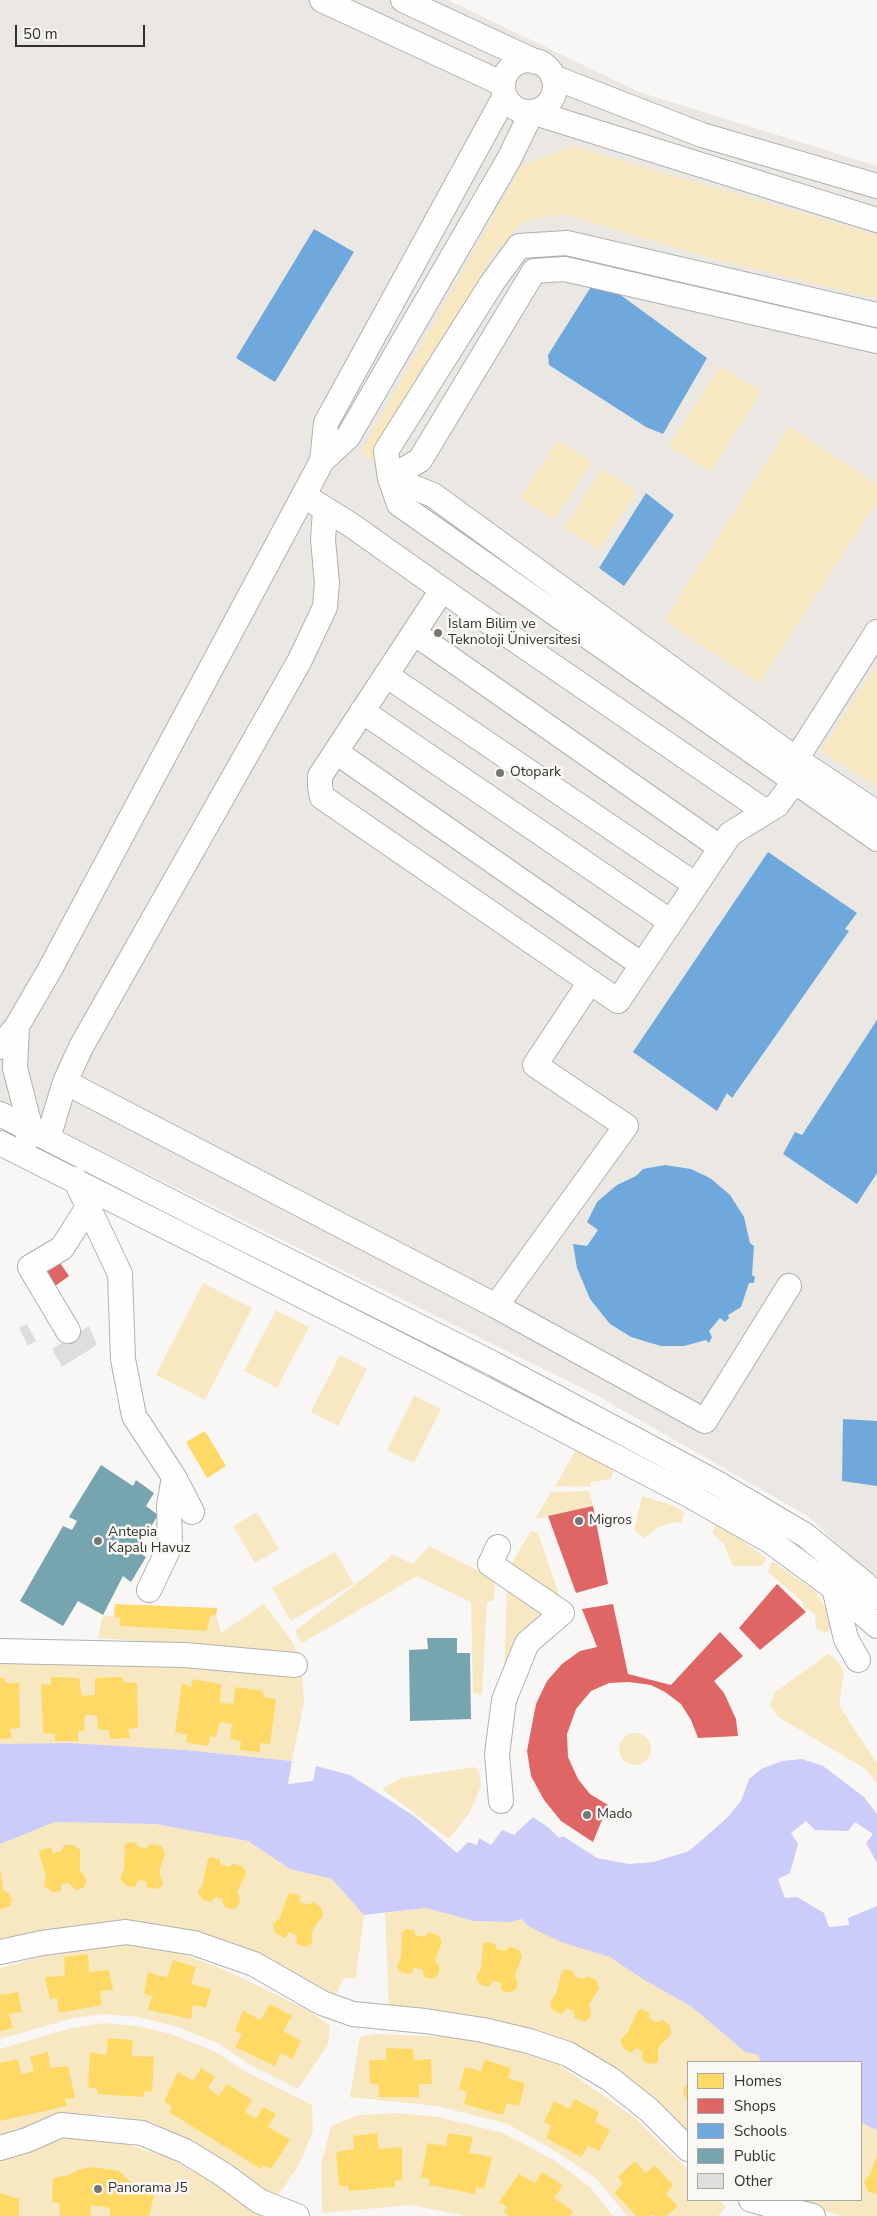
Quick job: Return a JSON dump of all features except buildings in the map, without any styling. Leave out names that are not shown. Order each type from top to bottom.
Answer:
[{"type":"street","points":[[322,0],[504,90],[516,109],[532,112],[877,220]]},
{"type":"street","points":[[402,0],[544,69],[702,134],[877,186]]},
{"type":"street","points":[[0,1047],[17,1026],[49,971],[322,461],[348,436],[509,160],[532,112],[546,106],[551,99],[554,84],[544,69],[521,62],[508,70],[504,90],[326,423],[322,461]]},
{"type":"street","points":[[877,315],[567,243],[519,246],[492,283],[386,451],[390,478],[399,504],[792,772],[877,839]]},
{"type":"street","points":[[390,478],[420,460],[534,271],[565,269],[877,341]]},
{"type":"street","points":[[304,496],[351,525],[442,590],[766,812]]},
{"type":"street","points":[[21,1153],[40,1134],[81,1047],[300,660],[325,607],[327,583],[322,540],[325,509]]},
{"type":"street","points":[[442,590],[320,776],[322,797],[618,1001],[730,834],[777,805],[792,772],[877,632]]},
{"type":"street","points":[[414,632],[721,848]]},
{"type":"street","points":[[386,675],[696,885]]},
{"type":"street","points":[[362,711],[671,922]]},
{"type":"street","points":[[336,752],[642,965]]},
{"type":"street","points":[[792,772],[877,814]]},
{"type":"street","points":[[496,1306],[626,1126],[535,1065],[590,982]]},
{"type":"street","points":[[17,1026],[15,1068],[40,1134]]},
{"type":"street","points":[[65,1082],[496,1306],[704,1421],[789,1286]]},
{"type":"street","points":[[0,1114],[494,1364],[717,1483],[804,1535],[864,1583],[877,1597]]},
{"type":"street","points":[[0,1143],[687,1494],[770,1541],[834,1588],[877,1626]]},
{"type":"street","points":[[75,1180],[120,1274],[123,1359],[134,1416],[174,1477],[192,1512]]},
{"type":"street","points":[[68,1331],[30,1266],[62,1248],[88,1207]]},
{"type":"street","points":[[149,1590],[170,1546],[169,1506],[174,1477]]},
{"type":"street","points":[[498,1547],[490,1564],[562,1613],[527,1643],[504,1700],[496,1754],[501,1801]]},
{"type":"street","points":[[834,1588],[846,1639],[858,1660]]},
{"type":"street","points":[[0,1651],[185,1655],[295,1665]]},
{"type":"street","points":[[0,1952],[42,1943],[126,1932],[194,1942],[254,1964],[322,2003],[353,2014],[425,2020],[483,2030],[529,2041],[568,2054],[610,2079],[649,2110],[687,2147]]},
{"type":"street","points":[[0,2148],[27,2140],[61,2125],[142,2133],[185,2152],[216,2170],[258,2201],[297,2216]]},
{"type":"street","points":[[755,2201],[813,2216]]},
{"type":"shaded area","name":"İslam Bilim ve Teknoloji Üniversitesi","points":[[0,0],[448,0],[639,92],[877,166],[877,1583],[809,1517],[596,1395],[0,1101]]},
{"type":"shaded area","points":[[572,146],[877,235],[877,299],[713,259],[563,214],[524,221],[492,255],[376,463],[361,452],[521,167]]},
{"type":"shaded area","points":[[720,366],[761,392],[710,472],[669,446]]},
{"type":"shaded area","points":[[789,427],[877,484],[877,502],[759,683],[664,621]]},
{"type":"shaded area","points":[[558,440],[592,462],[554,520],[520,498]]},
{"type":"shaded area","points":[[602,469],[637,491],[599,550],[564,528]]},
{"type":"shaded area","points":[[877,664],[877,787],[821,751]]},
{"type":"shaded area","points":[[203,1283],[252,1308],[205,1400],[156,1375]]},
{"type":"shaded area","points":[[276,1310],[309,1327],[277,1388],[244,1371]]},
{"type":"shaded area","points":[[340,1355],[367,1369],[338,1426],[311,1412]]},
{"type":"shaded area","points":[[414,1396],[441,1409],[414,1463],[387,1450]]},
{"type":"shaded area","points":[[579,1445],[615,1465],[611,1479],[590,1482],[591,1487],[555,1486]]},
{"type":"shaded area","points":[[589,1491],[593,1506],[535,1519],[551,1492]]},
{"type":"shaded area","points":[[642,1496],[674,1506],[684,1512],[681,1523],[673,1522],[657,1528],[644,1538],[634,1530]]},
{"type":"shaded area","points":[[257,1512],[279,1549],[255,1563],[233,1526]]},
{"type":"shaded area","points":[[716,1525],[726,1529],[766,1558],[762,1566],[733,1566],[724,1544],[712,1533]]},
{"type":"shaded area","points":[[531,1531],[538,1533],[560,1598],[511,1564]]},
{"type":"shaded area","points":[[429,1546],[485,1574],[495,1584],[494,1600],[487,1602],[482,1695],[473,1693],[471,1602],[417,1576],[302,1643],[295,1631],[388,1559],[391,1554],[413,1564]]},
{"type":"shaded area","points":[[335,1552],[354,1584],[291,1621],[272,1588]]},
{"type":"shaded area","points":[[772,1561],[815,1591],[836,1625],[826,1633],[816,1628],[815,1614],[804,1607],[803,1602],[768,1572]]},
{"type":"shaded area","points":[[507,1582],[554,1611],[504,1673]]},
{"type":"shaded area","points":[[264,1604],[294,1644],[297,1659],[264,1650],[98,1638],[103,1615],[120,1618],[119,1626],[207,1631],[210,1616],[216,1615],[221,1633]]},
{"type":"shaded area","points":[[828,1654],[835,1658],[844,1671],[839,1705],[877,1764],[877,1783],[864,1768],[778,1717],[770,1705],[775,1692]]},
{"type":"shaded area","points":[[0,1659],[143,1660],[302,1675],[304,1703],[292,1761],[185,1750],[73,1744],[0,1744]]},
{"type":"shaded area","points":[[635,1733],[641,1734],[646,1738],[650,1743],[650,1755],[646,1760],[641,1764],[635,1765],[629,1764],[624,1760],[620,1755],[619,1749],[620,1743],[624,1738],[629,1734]]},
{"type":"shaded area","points":[[474,1767],[479,1770],[481,1786],[470,1812],[449,1839],[382,1789],[401,1778]]},
{"type":"shaded area","points":[[55,1822],[155,1824],[248,1841],[290,1869],[332,1879],[364,1915],[356,1978],[344,1978],[334,1999],[181,1932],[111,1921],[0,1943],[0,1844]]},
{"type":"shaded area","points":[[426,1908],[474,1921],[511,1922],[522,1919],[529,1926],[610,1957],[641,1978],[692,2007],[745,2052],[758,2055],[761,2061],[687,2061],[687,2138],[628,2082],[389,2011],[385,1913]]},
{"type":"shaded area","points":[[132,1944],[178,1952],[227,1971],[308,2010],[330,2026],[328,2045],[298,2089],[252,2066],[216,2042],[174,2026],[139,2017],[104,2014],[73,2018],[0,2039],[0,1968],[60,1951]]},
{"type":"shaded area","points":[[104,2023],[137,2026],[171,2034],[214,2051],[246,2072],[312,2105],[313,2131],[300,2163],[276,2199],[152,2122],[99,2114],[96,2120],[0,2141],[0,2049],[72,2028]]},
{"type":"shaded area","points":[[375,2034],[474,2038],[552,2060],[634,2117],[687,2169],[687,2201],[720,2201],[726,2207],[718,2216],[627,2216],[597,2179],[560,2154],[508,2124],[437,2106],[350,2097],[360,2037]]},
{"type":"shaded area","points":[[396,2113],[438,2117],[503,2133],[554,2160],[590,2187],[613,2216],[467,2216],[410,2205],[322,2213],[321,2165],[331,2126],[359,2115]]},
{"type":"shaded area","points":[[862,2123],[877,2130],[877,2216],[844,2216],[783,2201],[862,2201]]},
{"type":"shaded area","points":[[81,2137],[114,2140],[167,2157],[275,2216],[0,2216],[0,2158],[49,2140]]},
{"type":"water","points":[[69,1743],[185,1750],[292,1761],[288,1784],[313,1781],[316,1766],[350,1775],[414,1816],[457,1853],[468,1842],[477,1845],[479,1838],[491,1845],[502,1830],[514,1835],[533,1817],[559,1838],[563,1836],[597,1858],[629,1864],[654,1862],[689,1851],[727,1818],[741,1801],[749,1779],[761,1769],[782,1761],[802,1759],[823,1766],[864,1797],[877,1814],[877,1863],[866,1843],[873,1834],[855,1822],[848,1831],[815,1830],[806,1821],[791,1833],[798,1844],[790,1873],[778,1879],[785,1898],[797,1897],[824,1913],[829,1927],[849,1925],[848,1918],[877,1906],[877,2130],[862,2123],[862,2061],[761,2061],[758,2055],[745,2052],[692,2007],[641,1978],[610,1957],[561,1942],[528,1926],[522,1919],[511,1922],[474,1921],[426,1908],[364,1915],[332,1879],[290,1869],[248,1841],[155,1824],[55,1822],[0,1844],[0,1744]]},
{"type":"place","name":"İslam Bilim ve Teknoloji Üniversitesi","points":[[438,633]]},
{"type":"place","name":"Otopark","points":[[500,773]]},
{"type":"place","name":"Migros","points":[[579,1521]]},
{"type":"place","name":"Antepia Kapalı Havuz","points":[[98,1541]]},
{"type":"place","name":"Mado","points":[[587,1815]]},
{"type":"place","name":"Panorama J5","points":[[98,2189]]}]
